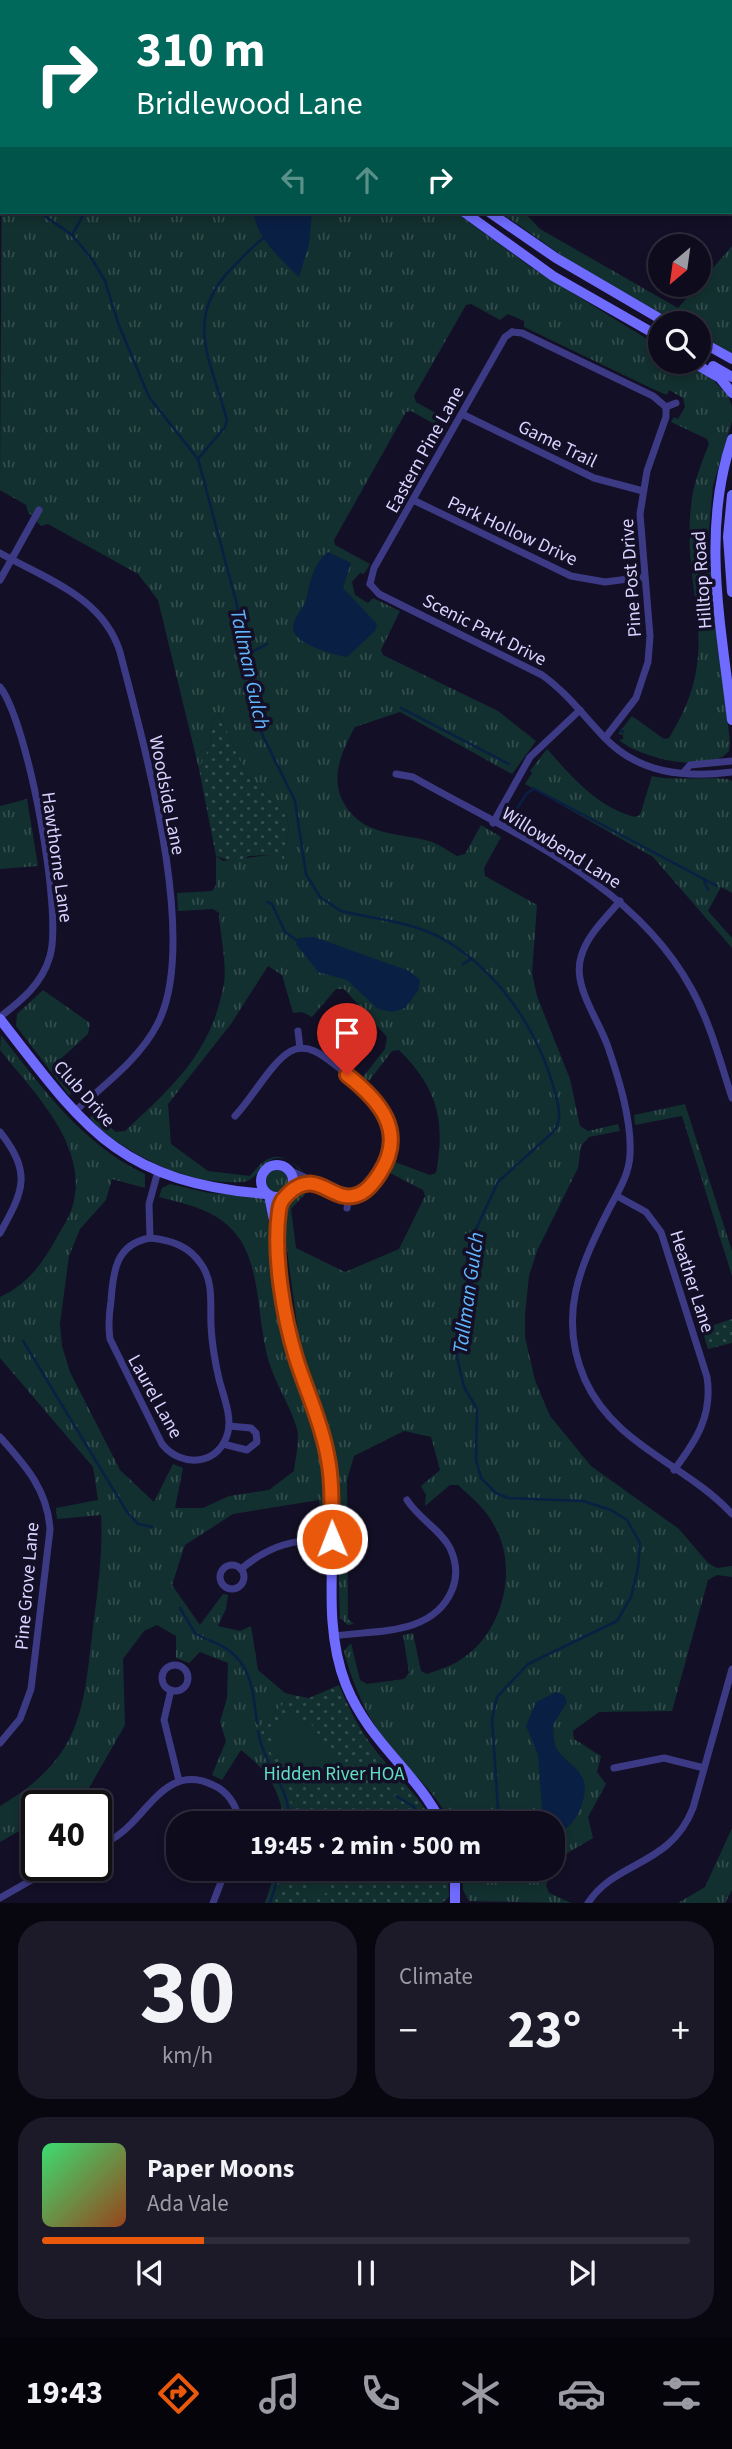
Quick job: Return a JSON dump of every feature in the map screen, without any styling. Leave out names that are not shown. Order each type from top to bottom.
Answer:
[{"type":"street","points":[[467,214],[554,276],[648,330]]},
{"type":"street","points":[[492,214],[555,258],[648,312]]},
{"type":"street","points":[[509,323],[512,332],[524,333],[660,400],[666,407],[676,403]]},
{"type":"street","points":[[638,324],[648,338]]},
{"type":"street","name":"Eastern Pine Lane","points":[[366,586],[505,337],[512,332]]},
{"type":"street","points":[[711,347],[732,359]]},
{"type":"street","points":[[711,365],[732,377]]},
{"type":"street","points":[[711,373],[720,378],[732,393]]},
{"type":"street","name":"Pine Post Drive","points":[[604,738],[636,698],[648,665],[650,636],[640,530],[643,491],[654,444],[666,417],[666,407]]},
{"type":"street","name":"Game Trail","points":[[462,414],[601,481],[643,491]]},
{"type":"street","name":"Hilltop Road","points":[[732,439],[717,493],[713,540],[732,720]]},
{"type":"street","name":"Hilltop Road","points":[[732,495],[728,549],[732,592]]},
{"type":"street","name":"Park Hollow Drive","points":[[413,500],[571,576],[603,582],[644,578]]},
{"type":"street","points":[[0,580],[39,510]]},
{"type":"street","name":"Woodside Lane","points":[[0,553],[86,601],[110,628],[126,677],[164,842],[173,967],[167,1001],[155,1029],[141,1049],[73,1112]]},
{"type":"street","name":"Scenic Park Drive","points":[[366,586],[536,671],[556,686],[604,738],[640,763],[660,770],[684,772],[692,777],[732,772]]},
{"type":"street","name":"Hawthorne Lane","points":[[0,687],[16,716],[42,827],[53,937],[48,963],[35,986],[0,1018]]},
{"type":"street","points":[[493,822],[534,753],[579,710]]},
{"type":"street","points":[[684,772],[690,765],[732,761]]},
{"type":"street","name":"Willowbend Lane","points":[[396,774],[413,777],[493,822],[581,873],[620,901],[656,937],[692,989],[708,1025],[732,1098]]},
{"type":"street","points":[[620,901],[588,940],[579,969],[582,986],[612,1059],[627,1127],[629,1160],[617,1196],[586,1255],[576,1283],[572,1316],[575,1348],[585,1380],[605,1413],[626,1435],[732,1514]]},
{"type":"street","name":"Club Drive","points":[[0,1018],[73,1112],[107,1143],[158,1171],[185,1181],[268,1194]]},
{"type":"street","points":[[298,1031],[300,1048]]},
{"type":"street","points":[[234,1116],[283,1057],[300,1048],[315,1051],[375,1097],[386,1117],[390,1143],[386,1163],[368,1188],[349,1196],[276,1165],[241,1189]]},
{"type":"street","points":[[0,1132],[19,1160],[23,1181],[18,1200],[0,1233]]},
{"type":"street","points":[[277,1229],[281,1203],[294,1178],[289,1170]]},
{"type":"street","points":[[158,1171],[150,1196],[150,1238],[181,1245],[198,1258],[206,1272],[214,1351],[229,1426],[223,1444],[247,1450],[257,1442],[256,1433],[251,1428],[229,1426]]},
{"type":"street","points":[[262,1176],[261,1185],[268,1194],[277,1229],[288,1328],[328,1457],[334,1636],[344,1678],[363,1719],[434,1811]]},
{"type":"street","points":[[268,1194],[288,1193],[315,1183]]},
{"type":"street","points":[[347,1208],[349,1196]]},
{"type":"street","name":"Heather Lane","points":[[617,1196],[646,1212],[661,1231],[707,1377],[709,1396],[705,1421],[674,1470]]},
{"type":"street","name":"Laurel Lane","points":[[150,1238],[125,1249],[116,1262],[108,1326],[111,1343],[167,1451],[179,1458],[197,1461],[213,1455],[223,1444]]},
{"type":"street","name":"Pine Grove Lane","points":[[0,1437],[38,1483],[47,1505],[50,1535],[31,1689],[20,1719],[0,1743]]},
{"type":"street","points":[[334,1636],[419,1624],[437,1613],[448,1599],[455,1580],[453,1555],[445,1541],[419,1517],[407,1500]]},
{"type":"street","points":[[241,1569],[263,1552],[282,1543],[332,1539]]},
{"type":"street","points":[[589,1903],[605,1885],[659,1854],[675,1840],[690,1815],[732,1670]]},
{"type":"street","points":[[171,1690],[164,1723],[179,1781]]},
{"type":"street","points":[[614,1768],[664,1758],[704,1768]]},
{"type":"street","points":[[112,1838],[124,1831],[165,1787],[179,1781],[205,1781],[220,1788],[232,1801],[235,1811]]},
{"type":"street","points":[[0,1898],[30,1881]]},
{"type":"street","points":[[213,1903],[221,1881]]},
{"type":"street","points":[[455,1881],[456,1903]]},
{"type":"green space","points":[[2,214],[458,214],[532,268],[648,340],[648,374],[707,374],[728,395],[732,407],[732,421],[713,486],[708,540],[730,743],[729,751],[720,758],[691,763],[658,758],[629,747],[619,740],[623,739],[623,735],[618,734],[632,716],[664,739],[669,738],[686,706],[695,676],[698,622],[691,568],[691,506],[695,482],[709,444],[707,439],[671,422],[674,417],[678,419],[685,407],[683,398],[669,390],[667,395],[655,390],[524,327],[524,321],[508,314],[500,320],[471,304],[466,305],[414,396],[416,402],[450,421],[445,430],[411,411],[406,412],[334,540],[335,545],[370,564],[364,574],[360,573],[352,582],[355,595],[368,603],[373,598],[400,611],[381,650],[383,655],[498,711],[536,741],[512,774],[400,712],[355,727],[344,750],[338,774],[341,797],[347,808],[357,819],[373,828],[429,841],[457,856],[465,854],[481,825],[501,837],[484,868],[485,876],[537,905],[532,973],[537,996],[570,1079],[580,1126],[588,1131],[618,1124],[620,1131],[589,1137],[581,1146],[578,1168],[537,1251],[529,1276],[525,1315],[525,1337],[535,1380],[550,1416],[591,1466],[679,1529],[708,1563],[717,1568],[732,1566],[732,1577],[717,1575],[708,1580],[672,1711],[599,1712],[573,1731],[574,1739],[601,1756],[597,1772],[606,1784],[588,1817],[593,1838],[565,1854],[565,1811],[444,1811],[387,1743],[371,1719],[358,1693],[344,1651],[351,1643],[360,1680],[367,1684],[404,1679],[409,1673],[403,1635],[413,1633],[421,1671],[427,1674],[457,1662],[473,1651],[485,1636],[502,1601],[506,1581],[502,1542],[483,1508],[458,1485],[450,1485],[425,1506],[426,1495],[421,1486],[440,1470],[431,1437],[404,1431],[354,1456],[347,1480],[348,1619],[354,1624],[348,1625],[340,1618],[335,1462],[329,1432],[299,1339],[282,1213],[286,1205],[304,1189],[305,1194],[291,1209],[296,1248],[345,1272],[399,1249],[425,1196],[423,1190],[390,1173],[395,1162],[430,1175],[436,1173],[439,1154],[439,1121],[430,1092],[422,1078],[399,1050],[392,1051],[369,1081],[363,1077],[385,1049],[387,1037],[344,989],[336,989],[312,1017],[302,1012],[293,1013],[282,975],[268,966],[231,1024],[168,1104],[171,1144],[208,1171],[250,1176],[270,1158],[286,1159],[272,1160],[254,1177],[242,1182],[201,1179],[160,1166],[140,1156],[121,1145],[90,1119],[92,1111],[116,1132],[125,1131],[175,1082],[200,1048],[210,1029],[225,975],[219,913],[213,909],[178,911],[177,893],[212,891],[216,885],[216,856],[223,861],[269,855],[283,865],[289,826],[286,814],[246,775],[219,713],[212,722],[210,745],[199,769],[158,600],[138,574],[48,524],[41,526],[28,512],[26,505],[0,490]]},
{"type":"green space","points":[[503,214],[526,214],[540,229],[648,291],[648,298],[661,298],[678,308],[687,298],[711,297],[711,270],[732,246],[732,353],[711,341],[711,311],[657,311],[574,264]]},
{"type":"green space","points":[[219,713],[246,775],[286,814],[289,826],[283,866],[269,855],[249,856],[236,863],[216,856],[199,769],[210,745],[212,722]]},
{"type":"green space","points":[[547,749],[597,798],[635,817],[640,815],[652,776],[732,781],[732,893],[721,887],[708,911],[732,938],[732,948],[653,857],[525,784],[532,773],[530,771]]},
{"type":"green space","points":[[27,799],[38,866],[0,869],[0,806]]},
{"type":"green space","points":[[43,990],[90,1023],[88,1034],[54,1065],[75,1093],[69,1095],[16,1026],[17,1014]]},
{"type":"green space","points":[[1,1035],[65,1114],[122,1162],[145,1174],[145,1188],[112,1179],[106,1200],[80,1229],[69,1256],[60,1324],[62,1346],[70,1372],[120,1470],[154,1502],[173,1464],[183,1468],[175,1508],[203,1508],[229,1496],[269,1490],[294,1471],[297,1429],[270,1365],[253,1269],[248,1255],[233,1231],[215,1216],[159,1197],[162,1188],[170,1184],[209,1193],[258,1196],[266,1202],[281,1328],[322,1464],[325,1527],[321,1527],[319,1500],[233,1514],[185,1545],[172,1585],[200,1625],[223,1594],[228,1595],[226,1609],[218,1626],[240,1631],[251,1626],[258,1670],[285,1693],[293,1695],[260,1726],[285,1785],[292,1811],[282,1811],[276,1791],[265,1773],[241,1750],[222,1780],[212,1775],[226,1741],[220,1722],[227,1698],[228,1663],[200,1652],[189,1663],[176,1658],[176,1636],[157,1625],[144,1631],[123,1659],[125,1725],[88,1790],[24,1790],[47,1770],[62,1751],[81,1709],[97,1599],[101,1515],[57,1519],[56,1508],[98,1500],[93,1467],[0,1358],[0,1297],[27,1279],[46,1256],[71,1212],[76,1185],[74,1164],[56,1122],[0,1050]]},
{"type":"green space","points":[[685,1104],[732,1251],[732,1276],[682,1116],[635,1125],[634,1115]]},
{"type":"green space","points":[[277,1170],[285,1173],[288,1181],[285,1189],[277,1192],[269,1189],[266,1181],[269,1173]]},
{"type":"green space","points":[[732,1319],[732,1343],[708,1349],[702,1329]]},
{"type":"green space","name":"Hidden River HOA","points":[[339,1685],[365,1736],[426,1811],[292,1811],[289,1796],[263,1739],[260,1726],[293,1695],[309,1698]]},
{"type":"green space","points":[[293,1709],[303,1724],[296,1730],[309,1721],[342,1768],[341,1772],[310,1793],[273,1747],[279,1742],[268,1728]]},
{"type":"green space","points":[[21,1792],[21,1830],[0,1842],[0,1806]]},
{"type":"green space","points":[[732,1828],[732,1890],[725,1903],[678,1903],[705,1887]]},
{"type":"green space","points":[[272,1881],[282,1881],[274,1903],[265,1903]]},
{"type":"green space","points":[[282,1881],[448,1881],[449,1897],[442,1903],[274,1903]]},
{"type":"green space","points":[[315,1881],[325,1881],[331,1889],[313,1903],[308,1903],[300,1893]]},
{"type":"green space","points":[[463,1881],[548,1881],[546,1885],[549,1893],[571,1903],[469,1901],[463,1890]]},
{"type":"water","points":[[254,214],[312,214],[309,244],[299,277],[264,239]]},
{"type":"water","points":[[328,552],[351,563],[343,588],[377,624],[375,631],[347,657],[306,643],[294,633],[295,619],[306,601],[316,567]]},
{"type":"water","points":[[314,937],[409,971],[420,980],[418,991],[405,1008],[392,1012],[378,1009],[347,980],[318,972],[296,944],[299,938]]},
{"type":"water","points":[[556,1692],[564,1695],[567,1702],[553,1725],[554,1739],[562,1756],[580,1773],[585,1789],[578,1814],[565,1829],[565,1811],[542,1811],[538,1755],[526,1726],[536,1702]]},
{"type":"waterway","name":"Tallman Gulch","points":[[42,214],[72,235],[92,259],[105,281],[118,323],[149,397],[198,459],[236,601],[261,732],[295,801],[306,874],[320,897],[341,911],[432,933],[481,967],[525,1021],[546,1063],[553,1085],[559,1109],[557,1126],[498,1182],[471,1240],[462,1337],[457,1357],[464,1387],[477,1409],[476,1460],[481,1478],[496,1493],[508,1498],[583,1501],[611,1510],[627,1520],[640,1543],[638,1568],[631,1597],[617,1621],[528,1664],[497,1697],[492,1719],[498,1811]]},
{"type":"waterway","points":[[72,235],[84,214]]},
{"type":"waterway","points":[[198,459],[225,427],[227,420],[208,359],[204,322],[208,304],[217,286],[233,267],[265,237]]},
{"type":"waterway","points":[[248,654],[267,644]]},
{"type":"waterway","points":[[401,708],[509,764]]},
{"type":"waterway","points":[[533,788],[717,886]]},
{"type":"waterway","points":[[512,816],[527,793],[534,789]]},
{"type":"waterway","points":[[704,880],[708,890]]},
{"type":"waterway","points":[[267,902],[272,904],[285,932],[298,941]]},
{"type":"waterway","name":"Tallman Gulch","points":[[463,964],[471,959]]},
{"type":"waterway","points":[[23,1341],[127,1512],[138,1524],[152,1527]]},
{"type":"waterway","points":[[180,1608],[195,1633],[206,1639]]},
{"type":"waterway","points":[[209,1640],[234,1654],[247,1673],[257,1723]]},
{"type":"waterway","points":[[258,1731],[265,1755],[281,1785],[288,1811]]},
{"type":"waterway","points":[[396,1796],[417,1811]]},
{"type":"waterway","points":[[270,1903],[277,1881]]},
{"type":"route","points":[[332,1539],[328,1457],[288,1328],[277,1229],[281,1203],[292,1189],[315,1183],[345,1196],[357,1195],[372,1184],[386,1163],[390,1136],[383,1110],[375,1097],[347,1075]]}]
